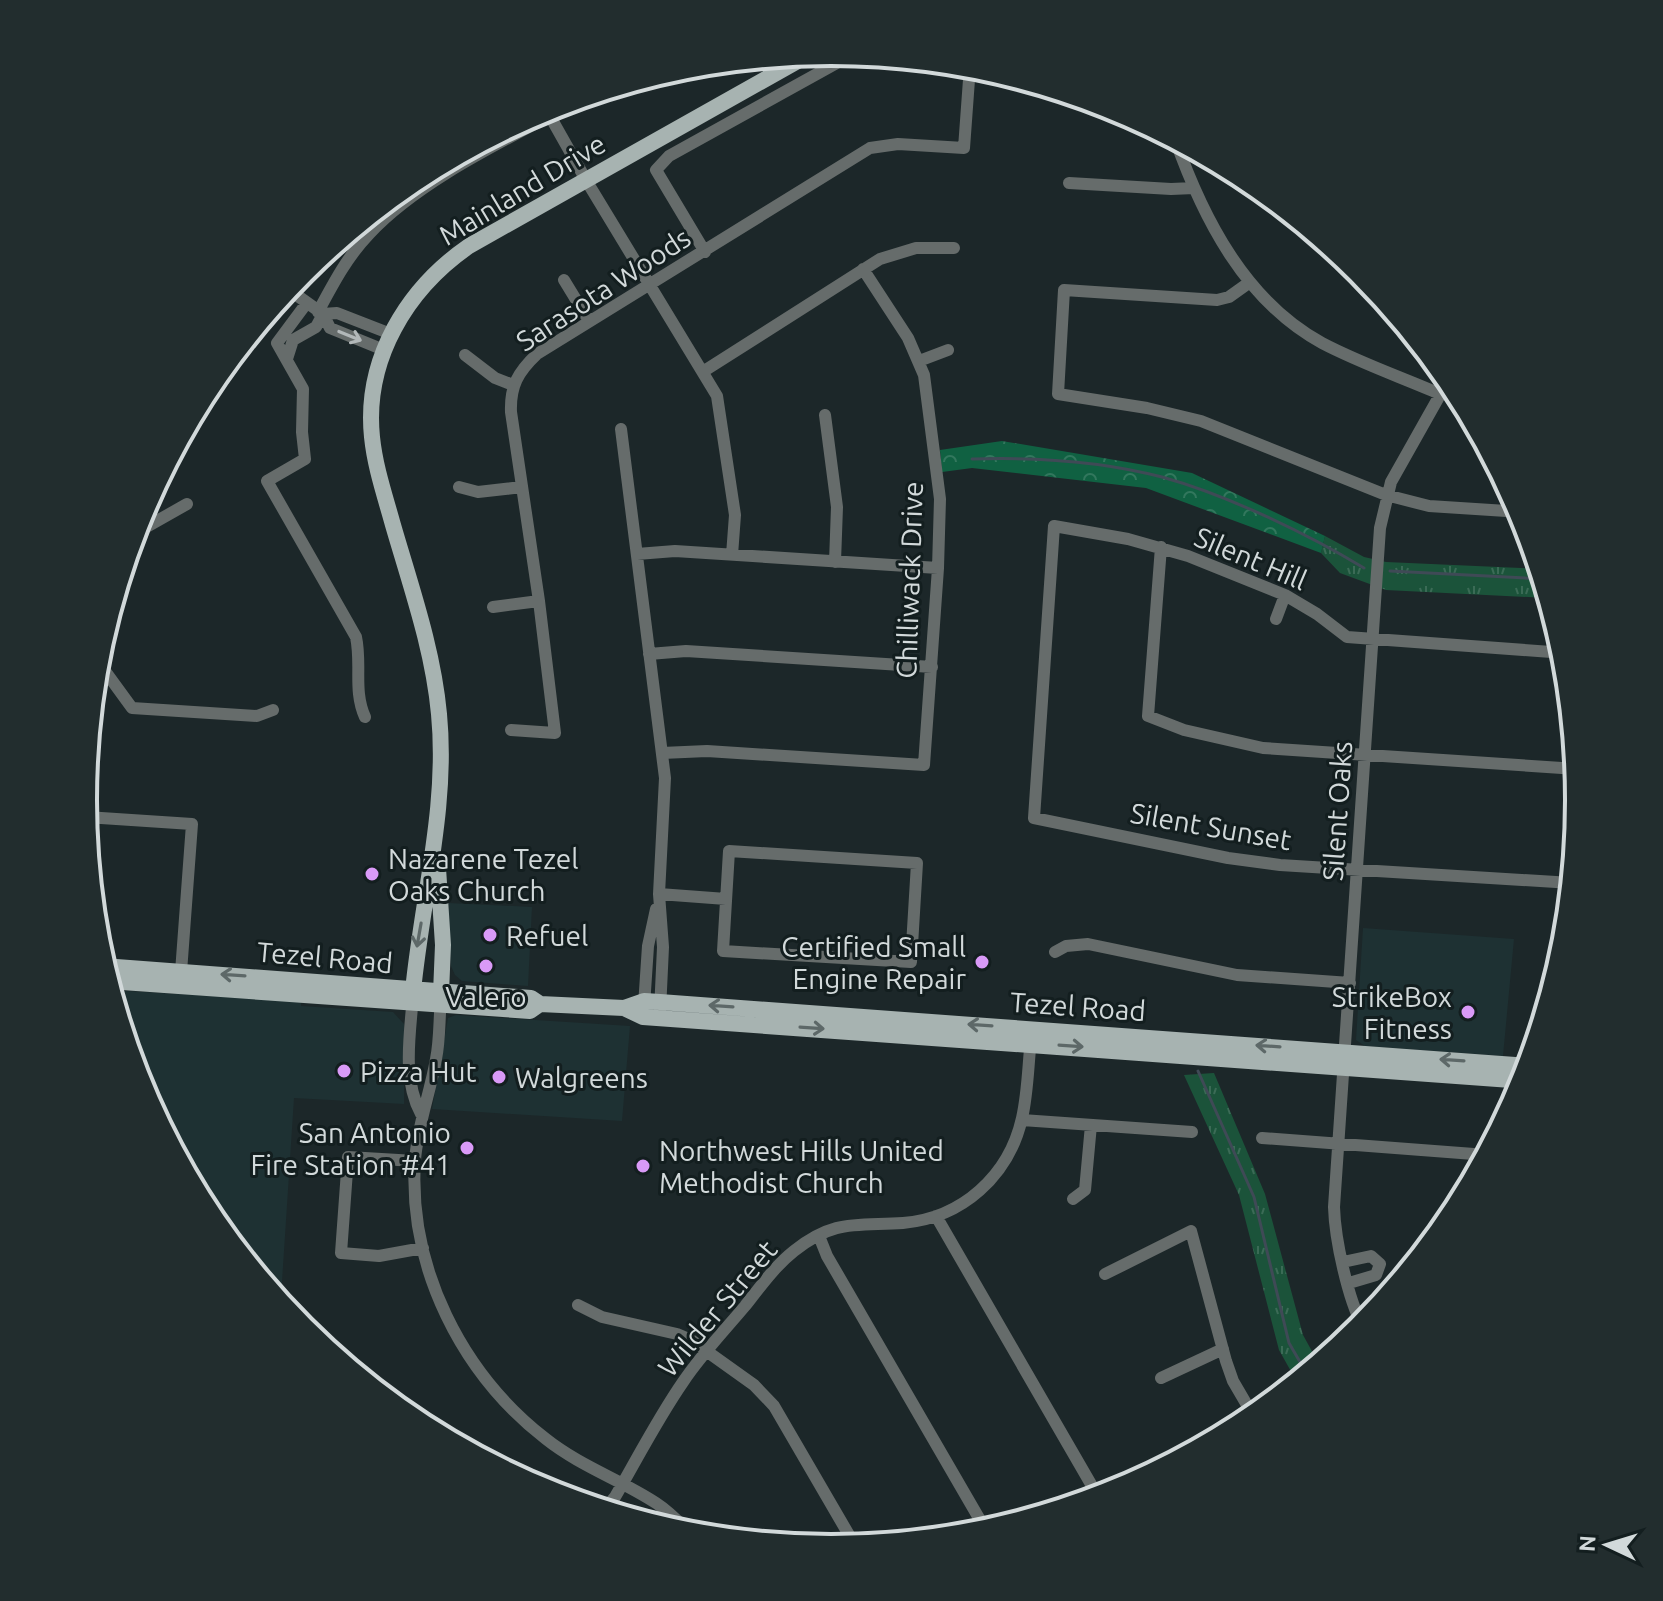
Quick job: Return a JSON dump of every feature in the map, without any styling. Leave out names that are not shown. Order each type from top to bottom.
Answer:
[{"type":"main road","name":"Mainland Drive","points":[[441,999],[443,945],[437,830],[441,741],[434,674],[378,474],[372,436],[374,393],[384,350],[409,302],[440,268],[469,246],[785,68]]},
{"type":"main road","name":"Mainland Drive","points":[[413,997],[417,943],[437,830]]},
{"type":"main road","name":"Tezel Road","points":[[116,967],[413,997]]},
{"type":"main road","name":"Tezel Road","points":[[120,982],[441,999],[531,998],[540,1004],[652,1009],[1345,1059],[1516,1066]]},
{"type":"main road","name":"Tezel Road","points":[[1345,1059],[1511,1079]]},
{"type":"street","points":[[705,252],[656,170],[669,156],[831,66]]},
{"type":"street","name":"Sarasota Woods","points":[[511,730],[555,733],[511,412],[513,385],[524,366],[537,354],[649,283],[705,252],[870,148],[898,144],[964,148],[969,79]]},
{"type":"street","points":[[553,121],[717,396],[735,515],[732,555]]},
{"type":"street","points":[[1181,155],[1209,221],[1250,282],[1278,312],[1320,342],[1440,394]]},
{"type":"street","points":[[1069,183],[1194,188]]},
{"type":"street","points":[[287,359],[293,340],[311,331],[335,280],[360,244],[391,213]]},
{"type":"street","points":[[704,371],[863,269],[904,250],[928,246],[954,248]]},
{"type":"street","name":"Chilliwack Drive","points":[[662,753],[707,751],[924,765],[940,499],[926,387],[919,361],[908,338],[863,269]]},
{"type":"street","points":[[564,280],[589,321]]},
{"type":"street","points":[[1250,282],[1229,297],[1217,300],[1064,290],[1058,394],[1147,408],[1201,421],[1386,495],[1429,506],[1506,511]]},
{"type":"street","points":[[297,297],[321,313],[330,328],[384,350]]},
{"type":"street","points":[[306,304],[277,343],[303,389],[305,459],[267,481],[356,637],[357,694],[365,717]]},
{"type":"street","points":[[321,313],[337,313],[391,334]]},
{"type":"street","points":[[919,361],[948,350]]},
{"type":"street","points":[[465,355],[495,378],[513,385]]},
{"type":"street","name":"Silent Oaks","points":[[1358,1312],[1334,1222],[1380,528],[1386,495],[1395,474],[1442,391]]},
{"type":"street","points":[[825,415],[837,507],[835,562]]},
{"type":"street","points":[[621,429],[665,792],[659,894],[663,947],[652,1009]]},
{"type":"street","points":[[459,487],[478,492],[522,487]]},
{"type":"street","points":[[151,524],[187,504]]},
{"type":"street","name":"Silent Hill","points":[[1034,818],[1054,526],[1161,547],[1285,595],[1317,614],[1340,634],[1356,639],[1551,652]]},
{"type":"street","points":[[1161,547],[1148,716],[1184,730],[1241,744],[1565,768]]},
{"type":"street","points":[[637,554],[675,551],[938,568]]},
{"type":"street","points":[[1276,619],[1285,595]]},
{"type":"street","points":[[493,607],[539,601]]},
{"type":"street","points":[[649,654],[686,651],[932,667]]},
{"type":"street","points":[[108,675],[132,708],[257,716],[273,710]]},
{"type":"street","name":"Silent Sunset","points":[[1034,818],[1228,858],[1357,870],[1561,882]]},
{"type":"street","points":[[98,821],[192,824],[181,972]]},
{"type":"street","points":[[729,851],[917,863],[911,962],[723,951],[726,899],[729,851]]},
{"type":"street","points":[[659,894],[726,899]]},
{"type":"street","points":[[1055,952],[1066,946],[1088,944],[1237,975],[1350,983]]},
{"type":"street","points":[[413,997],[409,1056],[413,1100],[421,1114]]},
{"type":"street","points":[[441,999],[436,1058],[421,1114],[415,1161],[415,1192],[423,1248],[437,1294],[457,1337],[488,1383],[513,1411],[573,1458],[656,1503],[672,1517]]},
{"type":"street","name":"Wilder Street","points":[[611,1501],[683,1382],[783,1260],[819,1236],[847,1225],[912,1222],[936,1216],[962,1205],[992,1178],[1008,1156],[1022,1120],[1031,1036]]},
{"type":"street","points":[[1022,1120],[1192,1132]]},
{"type":"street","points":[[1073,1199],[1085,1190],[1091,1125]]},
{"type":"street","points":[[1262,1138],[1475,1154]]},
{"type":"street","points":[[415,1161],[348,1157],[341,1253],[379,1256],[423,1248]]},
{"type":"street","points":[[936,1216],[1092,1487]]},
{"type":"street","points":[[1105,1274],[1191,1231],[1233,1381],[1247,1406]]},
{"type":"street","points":[[819,1236],[827,1256],[980,1520]]},
{"type":"street","points":[[1343,1262],[1371,1256],[1380,1264],[1376,1275],[1349,1283]]},
{"type":"street","points":[[578,1305],[602,1317],[677,1334],[708,1350],[754,1385],[774,1406],[849,1534]]},
{"type":"street","points":[[1161,1378],[1223,1349]]},
{"type":"shaded area","points":[[448,903],[532,907],[528,986],[462,981],[455,975],[451,966]]},
{"type":"shaded area","points":[[1363,928],[1514,939],[1503,1056],[1365,1046],[1356,1040]]},
{"type":"shaded area","points":[[122,991],[301,1001],[301,1006],[393,1012],[404,1024],[404,1104],[294,1098],[282,1288],[249,1248],[195,1168],[153,1082]]},
{"type":"shaded area","points":[[456,1015],[630,1026],[622,1121],[432,1109],[448,1018]]},
{"type":"green space","points":[[1002,441],[1192,473],[1325,536],[1321,553],[1146,488],[972,468],[942,472],[940,450]]},
{"type":"green space","points":[[1325,536],[1364,557],[1386,562],[1528,568],[1537,597],[1386,590],[1340,573],[1321,553]]},
{"type":"green space","points":[[1214,1073],[1265,1194],[1303,1335],[1314,1355],[1292,1373],[1279,1350],[1239,1195],[1184,1075]]},
{"type":"waterway","points":[[972,459],[1068,461],[1162,477],[1266,516],[1364,568]]},
{"type":"waterway","points":[[1390,571],[1531,578]]},
{"type":"waterway","points":[[1198,1071],[1254,1197],[1289,1343],[1302,1365]]},
{"type":"place","name":"Nazarene Tezel Oaks Church","points":[[372,874]]},
{"type":"place","name":"Refuel","points":[[490,935]]},
{"type":"place","name":"Certified Small Engine Repair","points":[[982,962]]},
{"type":"place","name":"Valero","points":[[486,966]]},
{"type":"place","name":"StrikeBox Fitness","points":[[1468,1012]]},
{"type":"place","name":"Pizza Hut","points":[[344,1071]]},
{"type":"place","name":"Walgreens","points":[[499,1077]]},
{"type":"place","name":"San Antonio Fire Station #41","points":[[467,1148]]},
{"type":"place","name":"Northwest Hills United Methodist Church","points":[[643,1166]]}]
